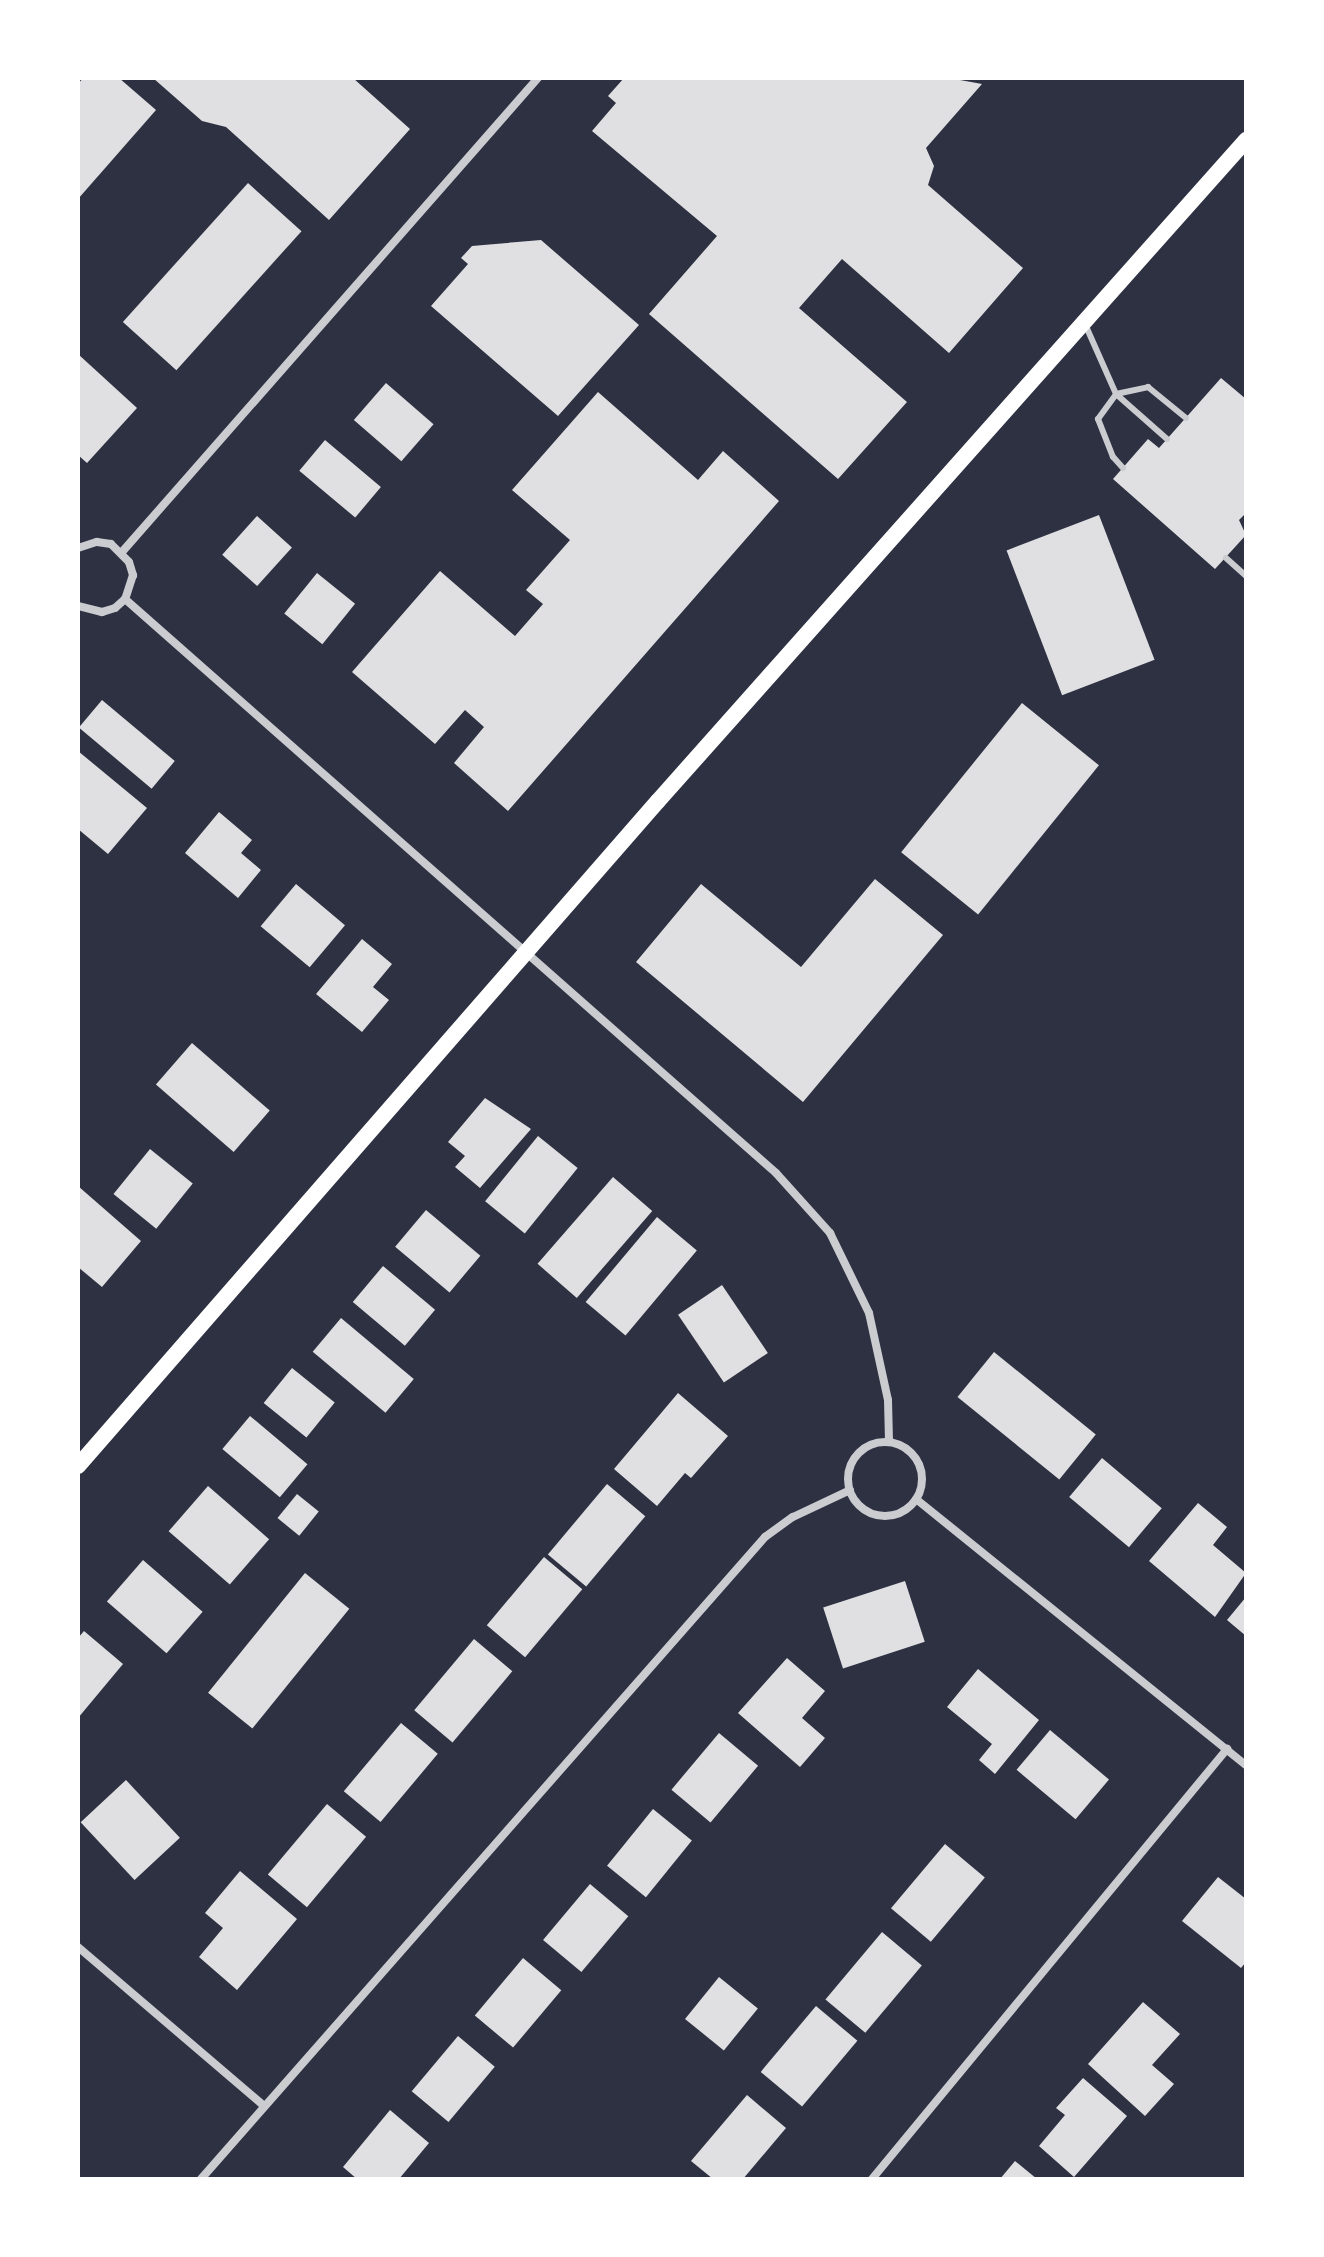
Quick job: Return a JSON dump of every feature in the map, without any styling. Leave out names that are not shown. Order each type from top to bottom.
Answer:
[{"type":"main road","points":[[78,1466],[1246,140]]},
{"type":"street","points":[[122,552],[538,78]]},
{"type":"street","points":[[78,548],[97,542],[122,552],[133,575],[125,599],[102,612],[78,606]]},
{"type":"street","points":[[125,599],[776,1173],[830,1233],[869,1313],[888,1400],[889,1442]]},
{"type":"street","points":[[889,1442],[911,1452],[918,1463],[921,1487],[916,1499],[886,1516],[864,1509],[850,1490],[850,1466],[856,1456],[876,1443],[889,1442]]},
{"type":"street","points":[[201,2179],[765,1537],[793,1517],[850,1490]]},
{"type":"street","points":[[916,1499],[1246,1765]]},
{"type":"street","points":[[872,2179],[1227,1749]]},
{"type":"street","points":[[78,1947],[264,2106]]},
{"type":"lane","points":[[1085,322],[1116,394],[1167,439]]},
{"type":"lane","points":[[1123,468],[1113,457],[1098,419],[1116,394],[1148,387],[1186,418]]},
{"type":"lane","points":[[1226,558],[1246,576]]},
{"type":"building","points":[[83,78],[119,78],[156,110],[78,199],[78,84]]},
{"type":"building","points":[[153,78],[353,78],[410,129],[329,220],[226,127],[202,121]]},
{"type":"building","points":[[624,78],[949,78],[982,84],[926,148],[934,166],[928,185],[1023,268],[949,353],[842,259],[799,308],[907,402],[838,479],[649,314],[717,236],[592,131],[616,103],[608,96]]},
{"type":"building","points":[[248,183],[302,231],[176,370],[123,322]]},
{"type":"building","points":[[541,240],[639,325],[558,416],[431,306],[468,264],[461,258],[472,246]]},
{"type":"building","points":[[78,354],[137,408],[87,463],[78,455]]},
{"type":"building","points":[[1221,378],[1246,399],[1246,513],[1239,520],[1246,535],[1215,569],[1113,479],[1148,439],[1159,448]]},
{"type":"building","points":[[386,383],[434,424],[401,461],[354,420]]},
{"type":"building","points":[[598,392],[698,480],[723,451],[779,501],[508,811],[454,763],[484,727],[465,710],[435,744],[352,672],[440,571],[515,636],[543,604],[526,590],[570,540],[512,490]]},
{"type":"building","points":[[325,440],[381,487],[355,518],[299,471]]},
{"type":"building","points":[[1099,515],[1155,660],[1062,695],[1007,550]]},
{"type":"building","points":[[257,516],[292,547],[257,586],[222,555]]},
{"type":"building","points":[[317,573],[355,604],[322,644],[284,613]]},
{"type":"building","points":[[102,700],[175,761],[152,789],[79,728]]},
{"type":"building","points":[[1022,703],[1099,765],[978,915],[901,852]]},
{"type":"building","points":[[78,751],[147,808],[108,854],[78,829]]},
{"type":"building","points":[[219,812],[252,840],[241,853],[261,870],[238,898],[185,853]]},
{"type":"building","points":[[875,879],[943,935],[803,1102],[636,962],[701,884],[801,967]]},
{"type":"building","points":[[296,884],[345,925],[310,967],[261,926]]},
{"type":"building","points":[[362,939],[392,964],[373,987],[389,1000],[362,1032],[316,994]]},
{"type":"building","points":[[192,1043],[270,1111],[234,1152],[156,1085]]},
{"type":"building","points":[[485,1098],[531,1129],[480,1188],[455,1167],[465,1156],[448,1142]]},
{"type":"building","points":[[538,1136],[578,1168],[525,1233],[485,1201]]},
{"type":"building","points":[[150,1149],[193,1184],[156,1229],[113,1194]]},
{"type":"building","points":[[613,1177],[652,1211],[577,1298],[538,1264]]},
{"type":"building","points":[[78,1186],[141,1241],[102,1287],[78,1267]]},
{"type":"building","points":[[426,1210],[480,1256],[450,1292],[395,1247]]},
{"type":"building","points":[[657,1217],[697,1250],[625,1335],[586,1302]]},
{"type":"building","points":[[383,1266],[435,1310],[405,1346],[353,1302]]},
{"type":"building","points":[[722,1285],[768,1353],[724,1383],[678,1315]]},
{"type":"building","points":[[341,1318],[414,1379],[385,1413],[313,1352]]},
{"type":"building","points":[[994,1352],[1096,1434],[1059,1480],[957,1397]]},
{"type":"building","points":[[292,1368],[335,1403],[306,1438],[264,1403]]},
{"type":"building","points":[[678,1393],[728,1436],[691,1478],[685,1473],[657,1506],[614,1469]]},
{"type":"building","points":[[250,1416],[307,1464],[280,1497],[222,1449]]},
{"type":"building","points":[[1102,1458],[1162,1508],[1129,1547],[1069,1497]]},
{"type":"building","points":[[607,1484],[645,1516],[586,1587],[548,1554]]},
{"type":"building","points":[[208,1486],[269,1539],[230,1584],[169,1531]]},
{"type":"building","points":[[297,1494],[319,1512],[299,1536],[277,1518]]},
{"type":"building","points":[[1198,1503],[1227,1527],[1213,1545],[1246,1573],[1215,1617],[1149,1561]]},
{"type":"building","points":[[544,1557],[582,1589],[525,1657],[487,1625]]},
{"type":"building","points":[[143,1560],[203,1612],[167,1653],[107,1602]]},
{"type":"building","points":[[305,1573],[349,1609],[252,1729],[208,1693]]},
{"type":"building","points":[[905,1581],[925,1642],[843,1668],[823,1608]]},
{"type":"building","points":[[1246,1597],[1246,1636],[1227,1620]]},
{"type":"building","points":[[84,1631],[123,1664],[78,1718],[78,1638]]},
{"type":"building","points":[[474,1639],[512,1671],[453,1742],[414,1710]]},
{"type":"building","points":[[787,1658],[825,1691],[802,1718],[825,1738],[800,1767],[738,1713]]},
{"type":"building","points":[[978,1669],[1039,1720],[995,1774],[979,1760],[992,1744],[947,1707]]},
{"type":"building","points":[[401,1723],[438,1754],[381,1822],[344,1791]]},
{"type":"building","points":[[1050,1730],[1109,1779],[1076,1819],[1017,1770]]},
{"type":"building","points":[[719,1733],[758,1766],[711,1822],[671,1790]]},
{"type":"building","points":[[126,1780],[180,1838],[135,1880],[81,1822]]},
{"type":"building","points":[[327,1804],[366,1837],[307,1907],[268,1874]]},
{"type":"building","points":[[653,1809],[692,1840],[646,1897],[607,1866]]},
{"type":"building","points":[[945,1844],[985,1877],[931,1942],[891,1908]]},
{"type":"building","points":[[240,1871],[297,1919],[237,1990],[199,1957],[223,1928],[205,1913]]},
{"type":"building","points":[[1218,1877],[1246,1899],[1246,1962],[1241,1968],[1182,1921]]},
{"type":"building","points":[[590,1884],[628,1916],[581,1972],[543,1940]]},
{"type":"building","points":[[882,1932],[922,1965],[865,2033],[825,1999]]},
{"type":"building","points":[[523,1958],[561,1990],[513,2048],[475,2015]]},
{"type":"building","points":[[719,1977],[758,2008],[724,2050],[685,2019]]},
{"type":"building","points":[[1143,2002],[1180,2034],[1152,2065],[1174,2084],[1145,2116],[1088,2064]]},
{"type":"building","points":[[816,2006],[857,2041],[802,2107],[761,2072]]},
{"type":"building","points":[[458,2036],[495,2067],[448,2122],[412,2091]]},
{"type":"building","points":[[1083,2078],[1127,2116],[1074,2177],[1039,2146],[1065,2115],[1056,2108]]},
{"type":"building","points":[[747,2095],[786,2128],[743,2179],[713,2179],[691,2161]]},
{"type":"building","points":[[390,2110],[429,2143],[399,2179],[357,2179],[343,2167]]},
{"type":"building","points":[[1015,2161],[1037,2179],[1000,2179]]}]
